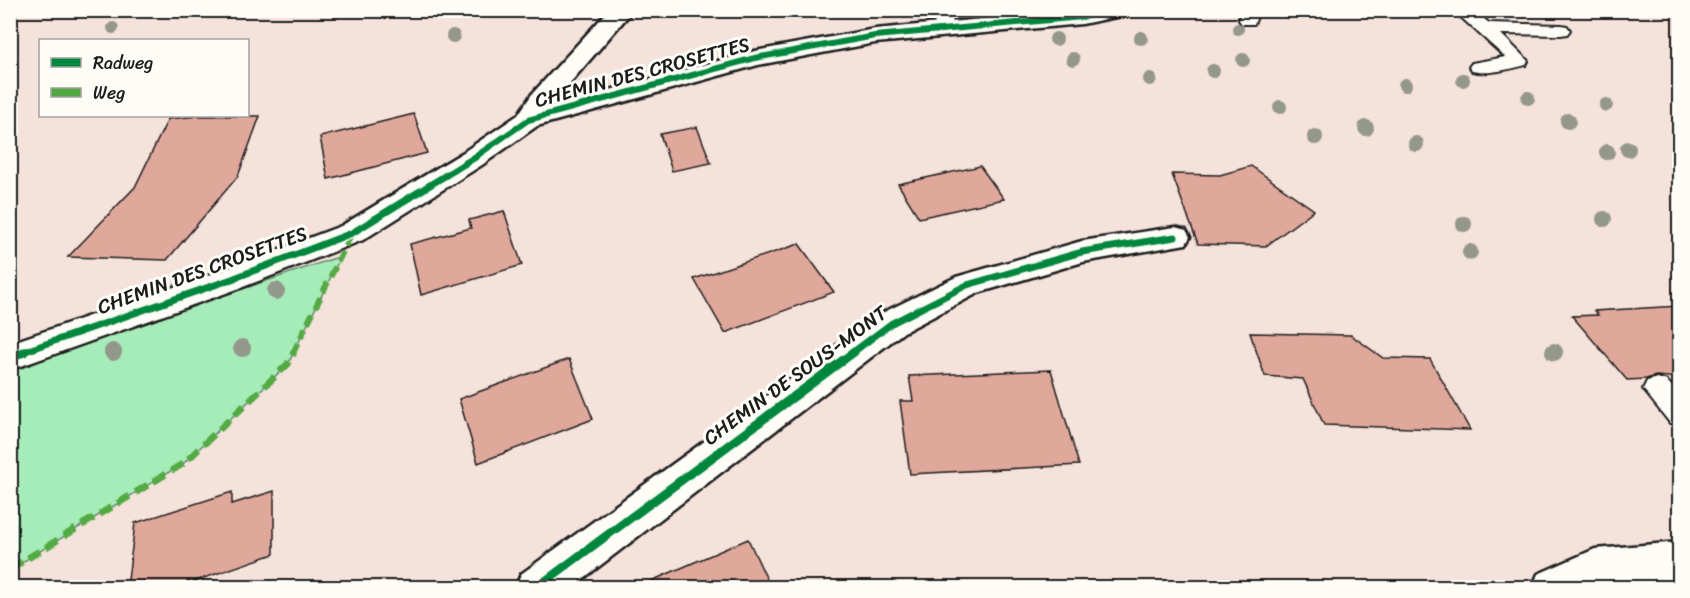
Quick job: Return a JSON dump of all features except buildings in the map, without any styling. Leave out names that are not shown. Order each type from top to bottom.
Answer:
[{"type":"street","points":[[528,120],[541,99],[562,74],[622,10]]},
{"type":"street","name":"CHEMIN DES CROSETTES","points":[[10,357],[232,279],[352,233],[472,159],[528,120],[754,58],[874,36],[943,20],[1082,17],[1118,10]]},
{"type":"street","name":"CHEMIN DE SOUS-MONT","points":[[536,588],[892,323],[967,285],[1082,252],[1175,237]]},
{"type":"street","points":[[1553,588],[1595,569],[1680,561]]},
{"type":"lane","points":[[1461,10],[1485,28],[1519,61],[1479,67]]},
{"type":"lane","points":[[1485,28],[1561,30]]},
{"type":"lane","points":[[1657,389],[1680,415]]},
{"type":"green space","points":[[341,256],[288,364],[184,463],[11,569],[11,370],[57,351]]},
{"type":"marked path","points":[[10,569],[184,463],[288,364],[352,233]]},
{"type":"cycle path","points":[[10,357],[232,279],[352,233],[472,159],[528,120],[755,58],[875,36],[1082,17],[1118,10]]},
{"type":"cycle path","points":[[536,588],[892,323],[967,285],[1082,252],[1175,237]]}]
